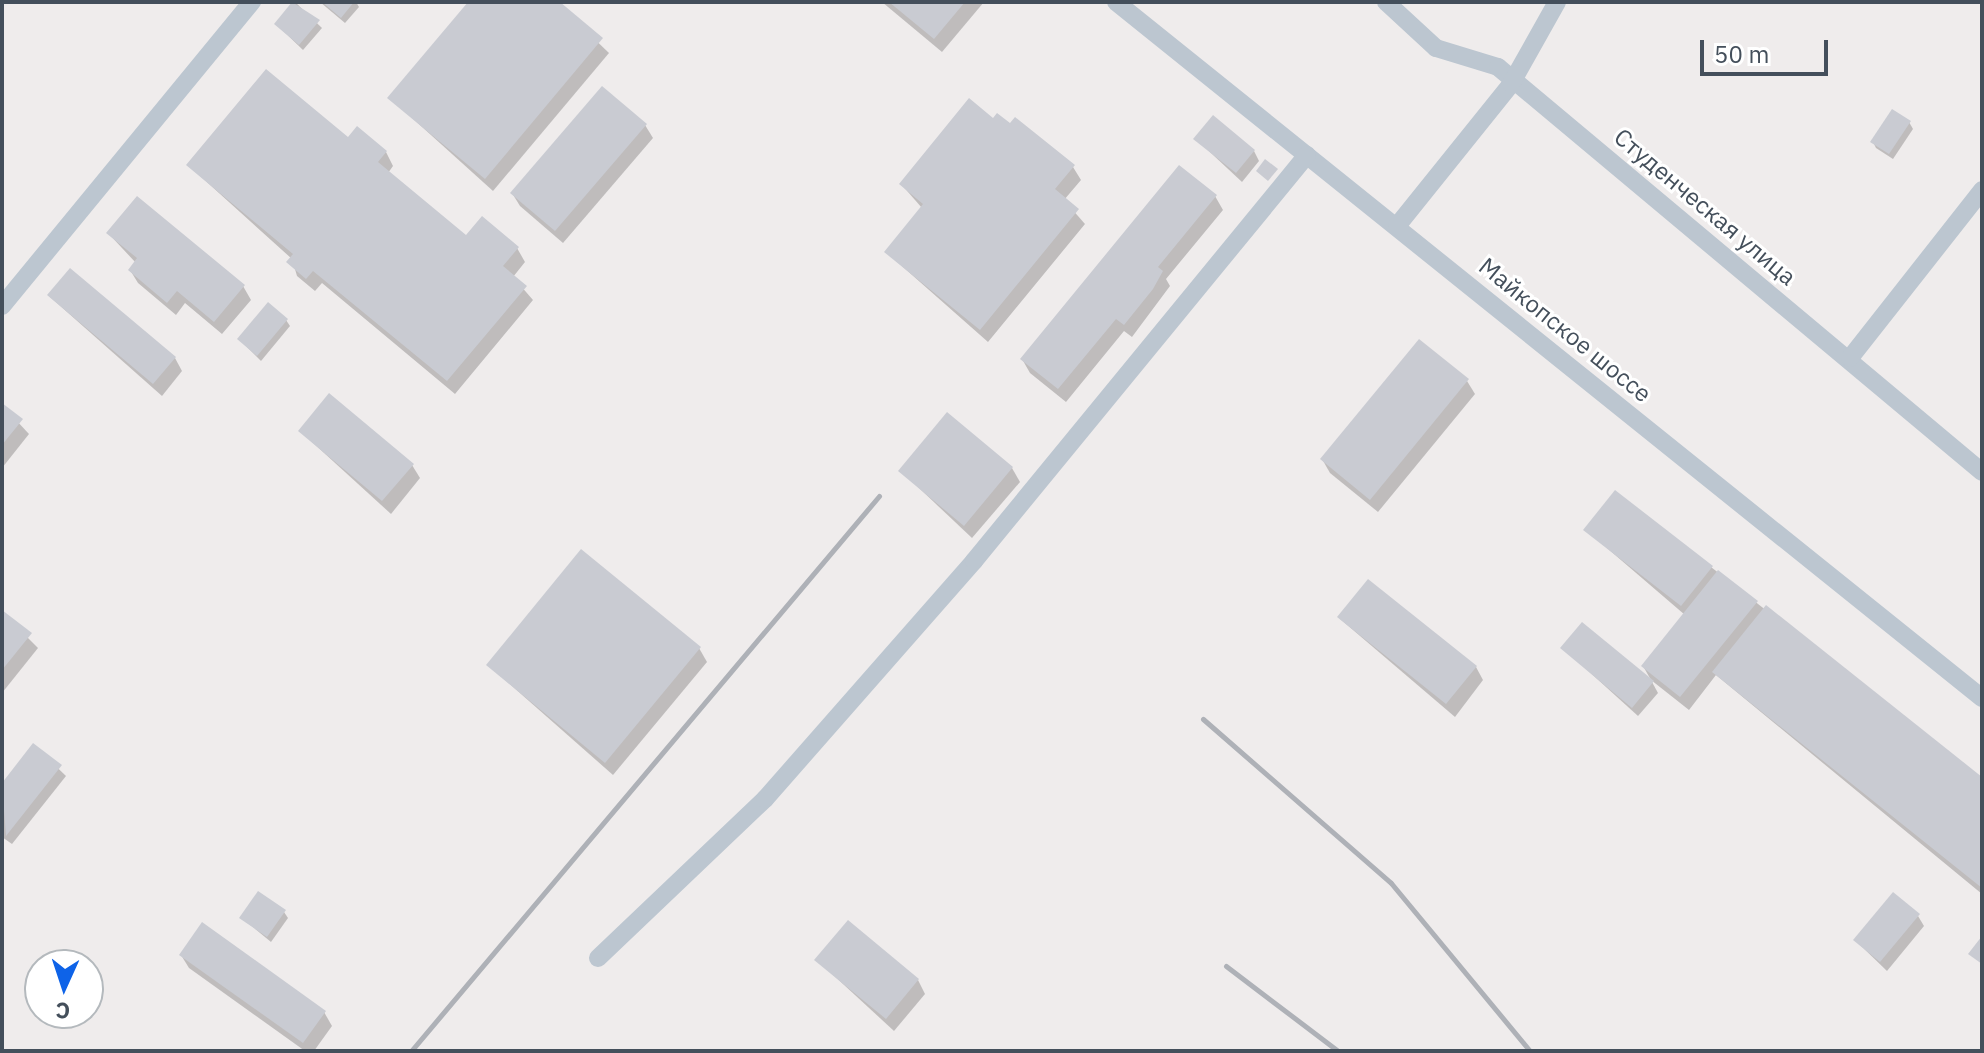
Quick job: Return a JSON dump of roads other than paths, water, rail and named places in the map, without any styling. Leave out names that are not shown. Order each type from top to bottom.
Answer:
[{"type":"street","points":[[2,306],[252,2]]},
{"type":"street","name":"Майкопское шоссе","points":[[1116,2],[1982,698]]},
{"type":"street","name":"Студенческая улица","points":[[1386,2],[1436,48],[1498,67],[1511,84],[1850,358],[1982,472]]},
{"type":"street","points":[[1397,226],[1511,84],[1557,2]]},
{"type":"street","points":[[598,958],[776,787],[974,561],[1307,155]]},
{"type":"street","points":[[1850,358],[1982,190]]},
{"type":"railway","points":[[411,1051],[879,496]]},
{"type":"railway","points":[[1203,719],[1391,883],[1530,1051]]},
{"type":"railway","points":[[1226,966],[1338,1051]]}]
